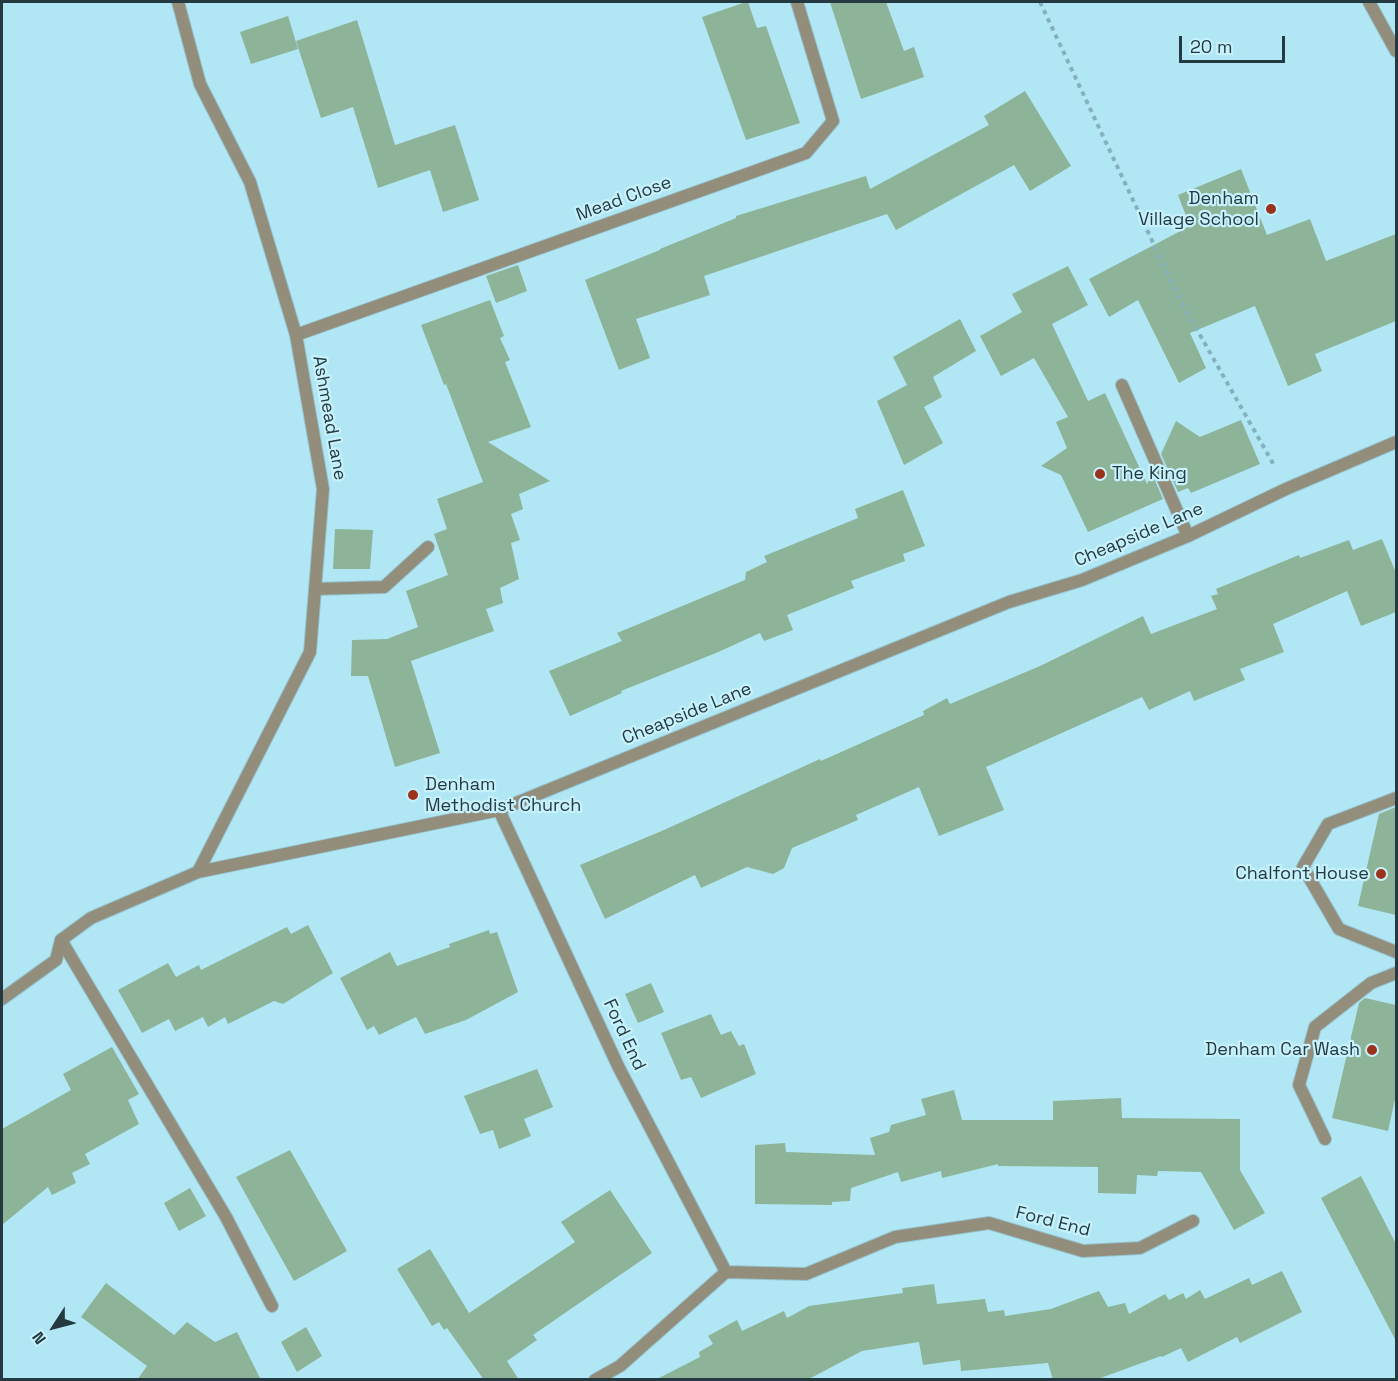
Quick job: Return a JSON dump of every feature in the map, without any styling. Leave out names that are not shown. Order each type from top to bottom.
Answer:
[{"type":"street","name":"Ashmead Lane","points":[[178,2],[200,84],[250,182],[296,335],[323,489],[310,652],[198,872]]},
{"type":"street","name":"Mead Close","points":[[296,335],[806,153],[833,121],[797,2]]},
{"type":"street","points":[[1369,2],[1396,51]]},
{"type":"street","points":[[1122,385],[1188,536]]},
{"type":"street","name":"Cheapside Lane","points":[[2,999],[56,960],[61,940],[91,918],[198,872],[499,810],[1009,602],[1082,580],[1188,536],[1286,489],[1396,442]]},
{"type":"street","points":[[315,589],[384,587],[428,546]]},
{"type":"street","points":[[1396,798],[1328,824],[1303,867],[1339,929],[1396,952]]},
{"type":"street","name":"Ford End","points":[[499,810],[619,1068],[726,1272],[806,1274],[896,1237],[989,1223],[1083,1251],[1140,1248],[1193,1221]]},
{"type":"street","points":[[61,940],[226,1217],[272,1306]]},
{"type":"street","points":[[1325,1139],[1299,1085],[1315,1026],[1371,983],[1396,973]]},
{"type":"street","points":[[595,1380],[620,1366],[726,1272]]},
{"type":"path","points":[[1040,2],[1179,298],[1274,463],[1286,489]]},
{"type":"building","points":[[748,2],[757,28],[766,26],[800,123],[746,140],[702,17]]},
{"type":"building","points":[[830,2],[886,2],[904,51],[914,47],[924,77],[861,99]]},
{"type":"building","points":[[288,16],[298,49],[251,64],[240,32]]},
{"type":"building","points":[[357,20],[395,145],[455,125],[479,200],[443,212],[430,170],[378,188],[353,107],[321,118],[296,41]]},
{"type":"building","points":[[1025,91],[1071,166],[1030,191],[1014,165],[896,230],[887,214],[704,276],[710,295],[636,319],[650,358],[619,370],[585,280],[736,218],[736,216],[866,176],[870,189],[989,125],[984,116]]},
{"type":"building","points":[[1241,169],[1267,235],[1310,219],[1326,261],[1396,234],[1396,321],[1315,354],[1322,371],[1288,386],[1255,306],[1190,333],[1206,368],[1179,383],[1138,300],[1109,317],[1089,279],[1190,226],[1178,195]]},
{"type":"building","points":[[518,265],[527,291],[496,303],[486,276]]},
{"type":"building","points":[[1068,266],[1088,305],[1052,324],[1088,401],[1105,393],[1147,484],[1152,474],[1163,499],[1088,532],[1061,475],[1041,466],[1067,448],[1056,422],[1068,417],[1034,358],[1001,376],[980,336],[1022,312],[1012,294]]},
{"type":"building","points":[[490,300],[504,336],[500,338],[510,360],[505,362],[531,427],[488,442],[550,481],[519,494],[523,509],[511,514],[520,540],[511,543],[519,579],[500,588],[503,603],[486,609],[494,631],[411,661],[440,753],[395,767],[368,676],[351,676],[352,640],[387,639],[418,627],[406,591],[448,575],[434,534],[447,529],[437,499],[483,482],[421,325]]},
{"type":"building","points":[[960,319],[976,351],[933,377],[942,397],[924,407],[943,443],[904,465],[877,401],[907,385],[893,357]]},
{"type":"building","points":[[1241,420],[1260,464],[1191,493],[1188,488],[1178,492],[1161,454],[1176,421],[1200,437]]},
{"type":"building","points":[[903,490],[925,546],[903,554],[905,561],[851,581],[854,588],[787,615],[793,630],[764,641],[760,633],[621,691],[622,693],[570,716],[549,671],[622,641],[617,633],[745,580],[746,572],[767,562],[764,556],[858,518],[855,509]]},
{"type":"building","points":[[335,529],[373,530],[370,569],[333,569]]},
{"type":"building","points":[[1382,539],[1396,573],[1396,612],[1361,626],[1347,591],[1273,624],[1284,652],[1240,669],[1245,680],[1194,701],[1190,691],[1149,710],[1142,697],[986,767],[1004,810],[939,836],[919,787],[856,815],[858,820],[792,848],[784,868],[773,874],[747,867],[701,888],[695,875],[605,919],[580,865],[924,715],[923,711],[947,698],[950,704],[1040,666],[1143,616],[1151,634],[1217,609],[1211,596],[1218,594],[1216,589],[1299,555],[1300,558],[1349,540],[1353,550]]},
{"type":"building","name":"Chalfont House","points":[[1396,807],[1396,915],[1358,906],[1379,814]]},
{"type":"building","points":[[308,925],[333,973],[283,1004],[274,1001],[228,1024],[225,1017],[208,1027],[203,1017],[175,1031],[169,1019],[142,1033],[118,990],[168,963],[176,977],[199,965],[201,970],[287,927],[291,934]]},
{"type":"building","points":[[489,930],[490,934],[497,932],[518,992],[466,1020],[425,1034],[416,1017],[379,1035],[374,1026],[367,1030],[340,978],[390,952],[397,966]]},
{"type":"building","points":[[651,983],[664,1012],[638,1023],[625,994]]},
{"type":"building","name":"Denham Car Wash","points":[[1365,998],[1396,1005],[1396,1095],[1388,1131],[1332,1118],[1359,1003]]},
{"type":"building","points":[[711,1014],[721,1035],[731,1031],[739,1046],[744,1044],[756,1074],[701,1098],[691,1077],[681,1080],[661,1033]]},
{"type":"building","points":[[112,1047],[139,1094],[128,1100],[139,1124],[85,1154],[90,1164],[72,1173],[76,1183],[52,1195],[48,1187],[2,1225],[2,1129],[71,1090],[63,1074]]},
{"type":"building","points":[[537,1069],[553,1107],[524,1119],[531,1136],[499,1149],[493,1130],[480,1134],[464,1096]]},
{"type":"building","points":[[954,1090],[962,1120],[1053,1120],[1053,1101],[1121,1098],[1122,1118],[1240,1119],[1240,1170],[1265,1213],[1234,1230],[1201,1172],[1158,1171],[1157,1176],[1137,1175],[1136,1194],[1098,1193],[1098,1167],[998,1166],[998,1164],[942,1178],[941,1171],[901,1182],[898,1172],[851,1188],[850,1201],[832,1202],[832,1205],[755,1204],[755,1145],[785,1143],[786,1152],[875,1155],[870,1138],[889,1132],[891,1125],[926,1115],[921,1099]]},
{"type":"building","points":[[290,1150],[347,1251],[294,1281],[236,1177]]},
{"type":"building","points":[[1361,1176],[1396,1244],[1396,1341],[1321,1198]]},
{"type":"building","points":[[190,1188],[206,1216],[179,1231],[164,1203]]},
{"type":"building","points":[[610,1190],[652,1253],[533,1335],[537,1340],[507,1361],[519,1380],[484,1380],[447,1328],[444,1330],[439,1322],[432,1326],[397,1269],[430,1249],[469,1313],[575,1242],[561,1222]]},
{"type":"building","points":[[1282,1271],[1302,1312],[1240,1343],[1237,1337],[1188,1362],[1181,1348],[1162,1357],[1095,1380],[1053,1380],[1048,1363],[961,1371],[960,1360],[923,1365],[919,1342],[862,1351],[807,1380],[655,1380],[700,1357],[699,1352],[713,1344],[708,1336],[737,1320],[742,1331],[784,1311],[787,1318],[809,1306],[903,1293],[902,1288],[934,1284],[937,1304],[985,1299],[988,1312],[1004,1310],[1005,1316],[1051,1309],[1099,1291],[1108,1307],[1125,1303],[1129,1314],[1165,1294],[1169,1300],[1183,1293],[1186,1299],[1200,1290],[1205,1299],[1249,1278],[1252,1285]]},
{"type":"building","points":[[106,1283],[174,1335],[187,1322],[215,1342],[237,1332],[261,1380],[137,1380],[147,1366],[81,1317]]},
{"type":"building","points":[[306,1327],[322,1356],[297,1372],[281,1342]]},
{"type":"place","name":"Denham Village School","points":[[1271,209]]},
{"type":"place","name":"The King","points":[[1100,474]]},
{"type":"place","name":"Denham Methodist Church","points":[[413,795]]},
{"type":"place","name":"Chalfont House","points":[[1381,874]]},
{"type":"place","name":"Denham Car Wash","points":[[1372,1050]]}]
